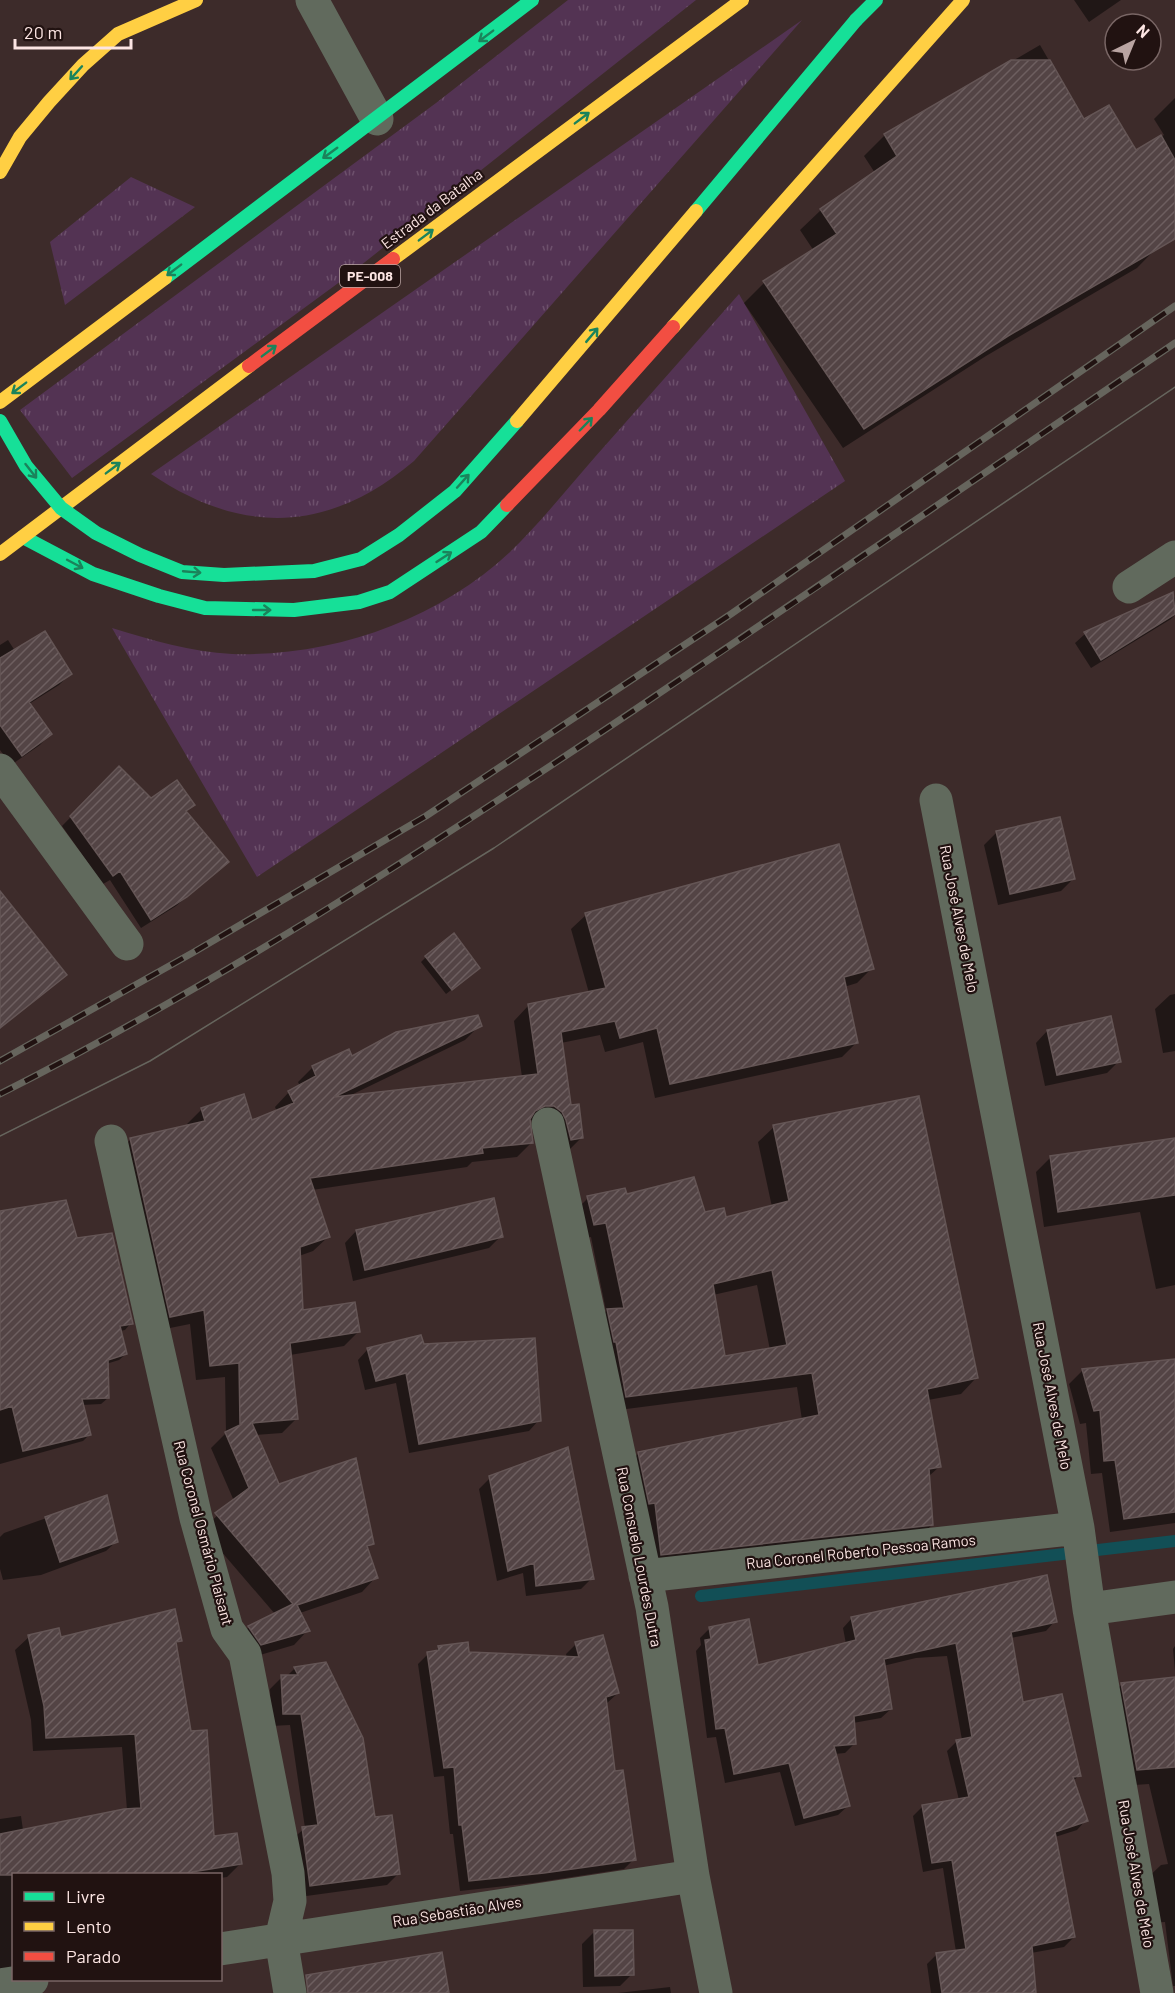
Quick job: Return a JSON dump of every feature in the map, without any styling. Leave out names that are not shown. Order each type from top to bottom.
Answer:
[{"type":"highway","points":[[0,172],[20,137],[49,102],[83,65],[118,34],[196,0]]},
{"type":"highway","points":[[0,402],[532,0]]},
{"type":"highway","name":"Estrada da Batalha","points":[[0,554],[185,413],[742,0]]},
{"type":"highway","points":[[0,421],[26,466],[61,508],[96,533],[140,555],[182,572],[224,575],[314,571],[361,559],[399,535],[455,490],[551,383],[856,20],[876,0]]},
{"type":"highway","points":[[23,537],[93,574],[159,596],[205,608],[294,610],[359,602],[390,592],[481,532],[489,524],[599,410],[963,0]]},
{"type":"street","points":[[312,0],[377,119]]},
{"type":"street","points":[[1129,587],[1175,557]]},
{"type":"street","points":[[0,770],[127,944]]},
{"type":"street","name":"Rua José Alves de Melo","points":[[936,800],[1079,1534],[1089,1609],[1156,1993]]},
{"type":"street","name":"Rua Consuelo Lourdes Dutra","points":[[548,1125],[652,1607],[693,1876],[716,1993]]},
{"type":"street","name":"Rua Coronel Osmário Plaisant","points":[[111,1141],[196,1518],[227,1629],[246,1654],[288,1873],[290,1901],[281,1939],[290,1993]]},
{"type":"street","name":"Rua Coronel Roberto Pessoa Ramos","points":[[645,1576],[1079,1534]]},
{"type":"street","points":[[1089,1609],[1175,1597]]},
{"type":"street","name":"Rua Sebastião Alves","points":[[222,1949],[693,1876]]},
{"type":"street","points":[[0,1985],[26,1981]]},
{"type":"green space","points":[[568,0],[696,0],[341,281],[72,478],[20,410],[436,103]]},
{"type":"green space","points":[[802,20],[414,461],[382,485],[350,502],[318,513],[285,518],[252,516],[219,508],[185,494],[151,474]]},
{"type":"green space","points":[[131,177],[195,207],[65,305],[50,242]]},
{"type":"green space","points":[[739,294],[845,481],[257,877],[112,628],[201,651],[232,654],[270,653],[307,649],[344,641],[381,630],[416,615],[481,576],[510,552],[543,518]]},
{"type":"building","points":[[1011,60],[1050,60],[1084,119],[1109,105],[1136,150],[1161,135],[1175,160],[1175,239],[1008,336],[864,429],[763,281],[837,234],[820,209],[897,156],[884,134]]},
{"type":"building","points":[[1173,592],[1175,614],[1101,660],[1084,632]]},
{"type":"building","points":[[45,631],[72,674],[29,702],[52,734],[22,756],[0,725],[0,658]]},
{"type":"building","points":[[119,766],[151,798],[177,780],[195,805],[186,811],[229,862],[187,897],[151,920],[120,871],[113,876],[70,816]]},
{"type":"building","points":[[1060,817],[1075,879],[1010,894],[996,831]]},
{"type":"building","points":[[839,844],[874,969],[844,977],[858,1043],[670,1084],[657,1028],[620,1038],[615,1021],[561,1032],[571,1105],[579,1104],[583,1138],[571,1140],[562,1112],[554,1106],[545,1106],[535,1111],[530,1119],[533,1143],[482,1148],[483,1153],[310,1178],[330,1237],[300,1247],[303,1310],[355,1302],[360,1332],[290,1343],[298,1419],[252,1423],[279,1484],[356,1458],[374,1544],[367,1546],[378,1578],[297,1605],[310,1631],[261,1645],[248,1626],[293,1604],[215,1513],[249,1488],[225,1432],[242,1424],[240,1424],[239,1363],[210,1366],[204,1310],[170,1317],[130,1138],[205,1121],[201,1108],[244,1094],[252,1120],[294,1103],[288,1091],[316,1076],[312,1066],[349,1049],[352,1056],[396,1032],[478,1015],[482,1026],[334,1097],[538,1074],[528,1004],[606,988],[585,913]]},
{"type":"building","points":[[0,891],[67,975],[0,1028]]},
{"type":"building","points":[[454,933],[480,968],[452,990],[425,956]]},
{"type":"building","points":[[1111,1016],[1121,1062],[1057,1075],[1047,1030]]},
{"type":"building","points":[[919,1096],[978,1378],[927,1389],[941,1467],[929,1469],[933,1525],[661,1555],[655,1503],[649,1504],[638,1452],[819,1415],[812,1373],[626,1397],[616,1342],[614,1342],[607,1309],[624,1308],[606,1223],[594,1225],[587,1196],[625,1188],[627,1194],[694,1177],[705,1212],[724,1208],[726,1217],[789,1201],[773,1125]],"holes":[[[772,1270],[787,1345],[725,1356],[713,1284]]]},
{"type":"building","points":[[1175,1138],[1175,1195],[1058,1212],[1050,1156]]},
{"type":"building","points":[[494,1198],[503,1237],[365,1270],[356,1230]]},
{"type":"building","points":[[66,1200],[77,1238],[112,1233],[133,1324],[120,1326],[127,1354],[108,1360],[109,1398],[82,1399],[91,1435],[23,1451],[12,1406],[0,1410],[0,1211]]},
{"type":"building","points":[[421,1335],[424,1344],[535,1338],[541,1421],[419,1444],[406,1373],[376,1381],[367,1348]]},
{"type":"building","points":[[1175,1359],[1175,1512],[1124,1519],[1115,1460],[1104,1461],[1100,1410],[1094,1411],[1082,1369]]},
{"type":"building","points":[[568,1447],[594,1579],[536,1586],[534,1563],[508,1571],[489,1476]]},
{"type":"building","points":[[107,1495],[118,1542],[60,1562],[45,1517]]},
{"type":"building","points":[[1047,1575],[1057,1622],[1011,1632],[1023,1702],[1062,1694],[1081,1776],[1073,1777],[1088,1821],[1055,1832],[1075,1937],[1032,1946],[1036,1993],[942,1993],[936,1953],[966,1949],[952,1860],[932,1863],[922,1805],[969,1797],[956,1740],[972,1737],[956,1643],[884,1659],[892,1709],[854,1716],[856,1744],[834,1746],[850,1806],[804,1818],[789,1763],[734,1774],[725,1728],[716,1729],[705,1640],[711,1639],[709,1627],[749,1619],[758,1665],[856,1640],[851,1617]]},
{"type":"building","points":[[175,1609],[182,1641],[176,1642],[191,1731],[207,1730],[214,1836],[237,1833],[242,1864],[192,1873],[12,1873],[12,1875],[0,1875],[0,1834],[124,1809],[141,1808],[135,1734],[46,1738],[44,1706],[28,1635],[59,1628],[61,1637]]},
{"type":"building","points":[[603,1635],[619,1693],[606,1697],[615,1771],[623,1770],[636,1860],[469,1881],[462,1825],[459,1825],[454,1767],[444,1768],[427,1652],[439,1650],[438,1646],[468,1642],[469,1652],[579,1657],[575,1642]]},
{"type":"building","points":[[326,1662],[363,1738],[375,1817],[392,1815],[400,1874],[310,1886],[302,1827],[318,1825],[301,1714],[283,1714],[281,1675],[298,1675],[294,1667]]},
{"type":"building","points":[[1175,1677],[1175,1767],[1137,1770],[1121,1683]]},
{"type":"building","points":[[594,1930],[633,1930],[634,1975],[595,1976]]},
{"type":"building","points":[[442,1952],[449,1993],[308,1993],[306,1975]]},
{"type":"waterway","points":[[701,1596],[1175,1541]]},
{"type":"tram line","points":[[0,1136],[150,1061],[494,848],[1175,387]]},
{"type":"railway","points":[[0,1061],[194,952],[426,816],[731,614],[1175,306]]},
{"type":"railway","points":[[0,1094],[161,1008],[395,867],[693,671],[1175,343]]},
{"type":"traffic: fast","points":[[165,278],[532,0]]},
{"type":"traffic: fast","points":[[856,20],[876,0]]},
{"type":"traffic: fast","points":[[696,211],[856,20]]},
{"type":"traffic: fast","points":[[0,421],[26,466],[61,508],[96,533],[140,555],[182,572],[224,575],[314,571],[361,559],[399,535],[455,491],[517,421]]},
{"type":"traffic: fast","points":[[23,537],[93,574],[159,596],[205,608],[294,610],[359,602],[390,592],[481,532],[507,505]]},
{"type":"traffic: slow","points":[[0,172],[20,137],[49,102],[83,65],[118,34],[196,0]]},
{"type":"traffic: slow","points":[[393,259],[742,0]]},
{"type":"traffic: slow","points":[[673,327],[963,0]]},
{"type":"traffic: slow","points":[[517,421],[696,211]]},
{"type":"traffic: slow","points":[[0,402],[165,278]]},
{"type":"traffic: slow","points":[[0,554],[249,366]]},
{"type":"traffic: jam","points":[[249,366],[393,259]]},
{"type":"traffic: jam","points":[[507,505],[599,410],[673,327]]}]
